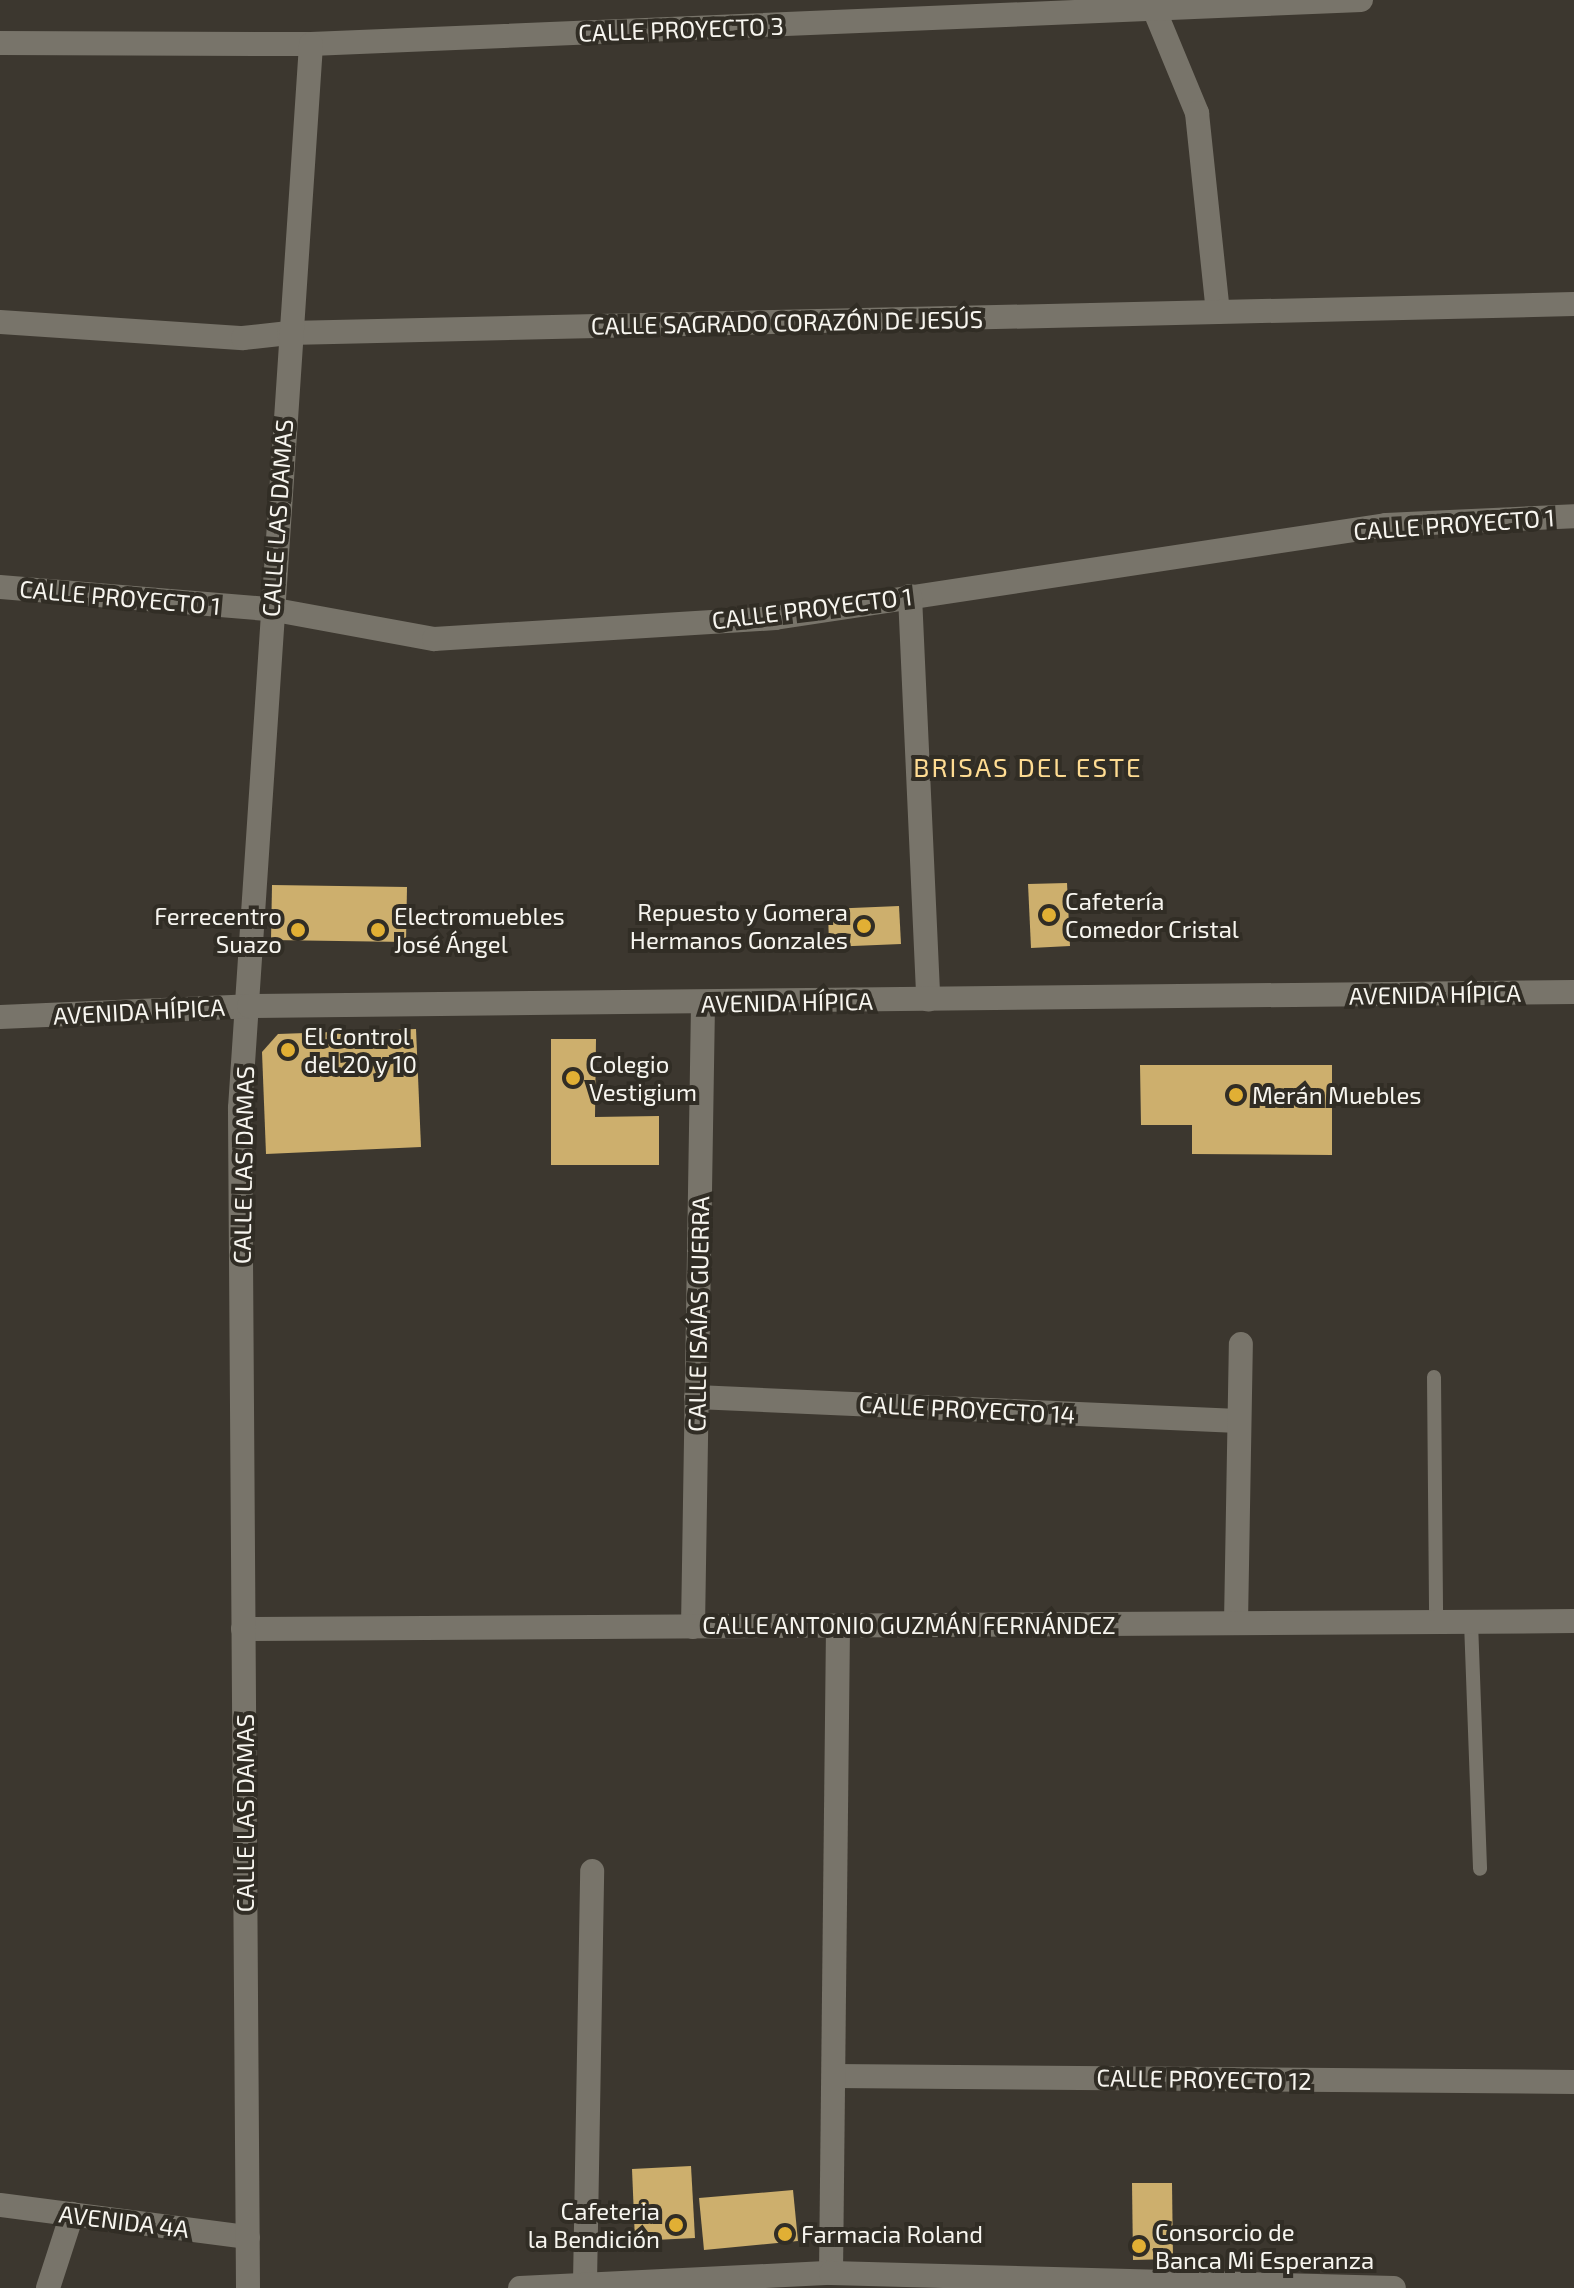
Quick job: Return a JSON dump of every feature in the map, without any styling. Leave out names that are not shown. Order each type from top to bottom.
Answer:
[{"type":"street","name":"CALLE PROYECTO 3","points":[[0,43],[311,44],[1361,0]]},
{"type":"street","points":[[1154,9],[1197,113],[1218,312]]},
{"type":"street","name":"CALLE LAS DAMAS","points":[[248,2288],[240,1108],[249,1006],[270,609],[311,44]]},
{"type":"street","name":"CALLE SAGRADO CORAZÓN DE JESÚS","points":[[0,322],[138,334],[243,338],[289,333],[1574,304]]},
{"type":"street","name":"CALLE PROYECTO 1","points":[[0,587],[270,609],[434,639],[775,618],[1386,525],[1574,516]]},
{"type":"street","points":[[910,596],[928,1000]]},
{"type":"street","name":"AVENIDA HÍPICA","points":[[0,1017],[249,1006],[1574,992]]},
{"type":"street","name":"CALLE ISAÍAS GUERRA","points":[[693,1627],[703,1002]]},
{"type":"street","points":[[1236,1623],[1241,1344]]},
{"type":"street","name":"CALLE PROYECTO 14","points":[[696,1397],[1238,1421]]},
{"type":"street","name":"CALLE ANTONIO GUZMÁN FERNÁNDEZ","points":[[243,1629],[1574,1621]]},
{"type":"street","points":[[831,2273],[838,1626]]},
{"type":"street","points":[[585,2283],[592,1871]]},
{"type":"street","name":"CALLE PROYECTO 12","points":[[834,2076],[1574,2082]]},
{"type":"street","name":"AVENIDA 4A","points":[[0,2205],[248,2237]]},
{"type":"street","points":[[48,2288],[72,2214]]},
{"type":"street","points":[[520,2288],[831,2273],[1062,2283],[1394,2288]]},
{"type":"lane","points":[[1434,1377],[1436,1623]]},
{"type":"lane","points":[[1471,1622],[1480,1869]]},
{"type":"building","name":"Cafetería Comedor Cristal","points":[[1067,883],[1070,946],[1031,948],[1028,884]]},
{"type":"building","points":[[272,885],[407,887],[406,942],[271,940]]},
{"type":"building","name":"Repuesto y Gomera Hermanos Gonzales","points":[[899,906],[901,944],[829,947],[828,909]]},
{"type":"building","points":[[416,1029],[421,1147],[266,1154],[262,1052],[278,1034]]},
{"type":"building","name":"Colegio Vestigium","points":[[551,1039],[596,1039],[595,1117],[659,1116],[659,1165],[551,1165]]},
{"type":"building","name":"Merán Muebles","points":[[1140,1065],[1332,1065],[1332,1155],[1192,1154],[1192,1125],[1141,1125]]},
{"type":"building","points":[[691,2166],[695,2238],[635,2241],[632,2169]]},
{"type":"building","points":[[1132,2183],[1172,2183],[1173,2259],[1133,2260]]},
{"type":"building","points":[[793,2190],[798,2241],[704,2250],[699,2198]]},
{"type":"place","name":"Cafetería Comedor Cristal","points":[[1049,915]]},
{"type":"place","name":"Repuesto y Gomera Hermanos Gonzales","points":[[864,926]]},
{"type":"place","name":"Ferrecentro Suazo","points":[[298,930]]},
{"type":"place","name":"Electromuebles José Ángel","points":[[378,930]]},
{"type":"place","name":"El Control del 20 y 10","points":[[288,1050]]},
{"type":"place","name":"Colegio Vestigium","points":[[573,1078]]},
{"type":"place","name":"Merán Muebles","points":[[1236,1095]]},
{"type":"place","name":"Cafeteria la Bendición","points":[[676,2225]]},
{"type":"place","name":"Farmacia Roland","points":[[785,2234]]},
{"type":"place","name":"Consorcio de Banca Mi Esperanza","points":[[1139,2246]]},
{"type":"district","name":"BRISAS DEL ESTE","points":[[1028,767]]}]
